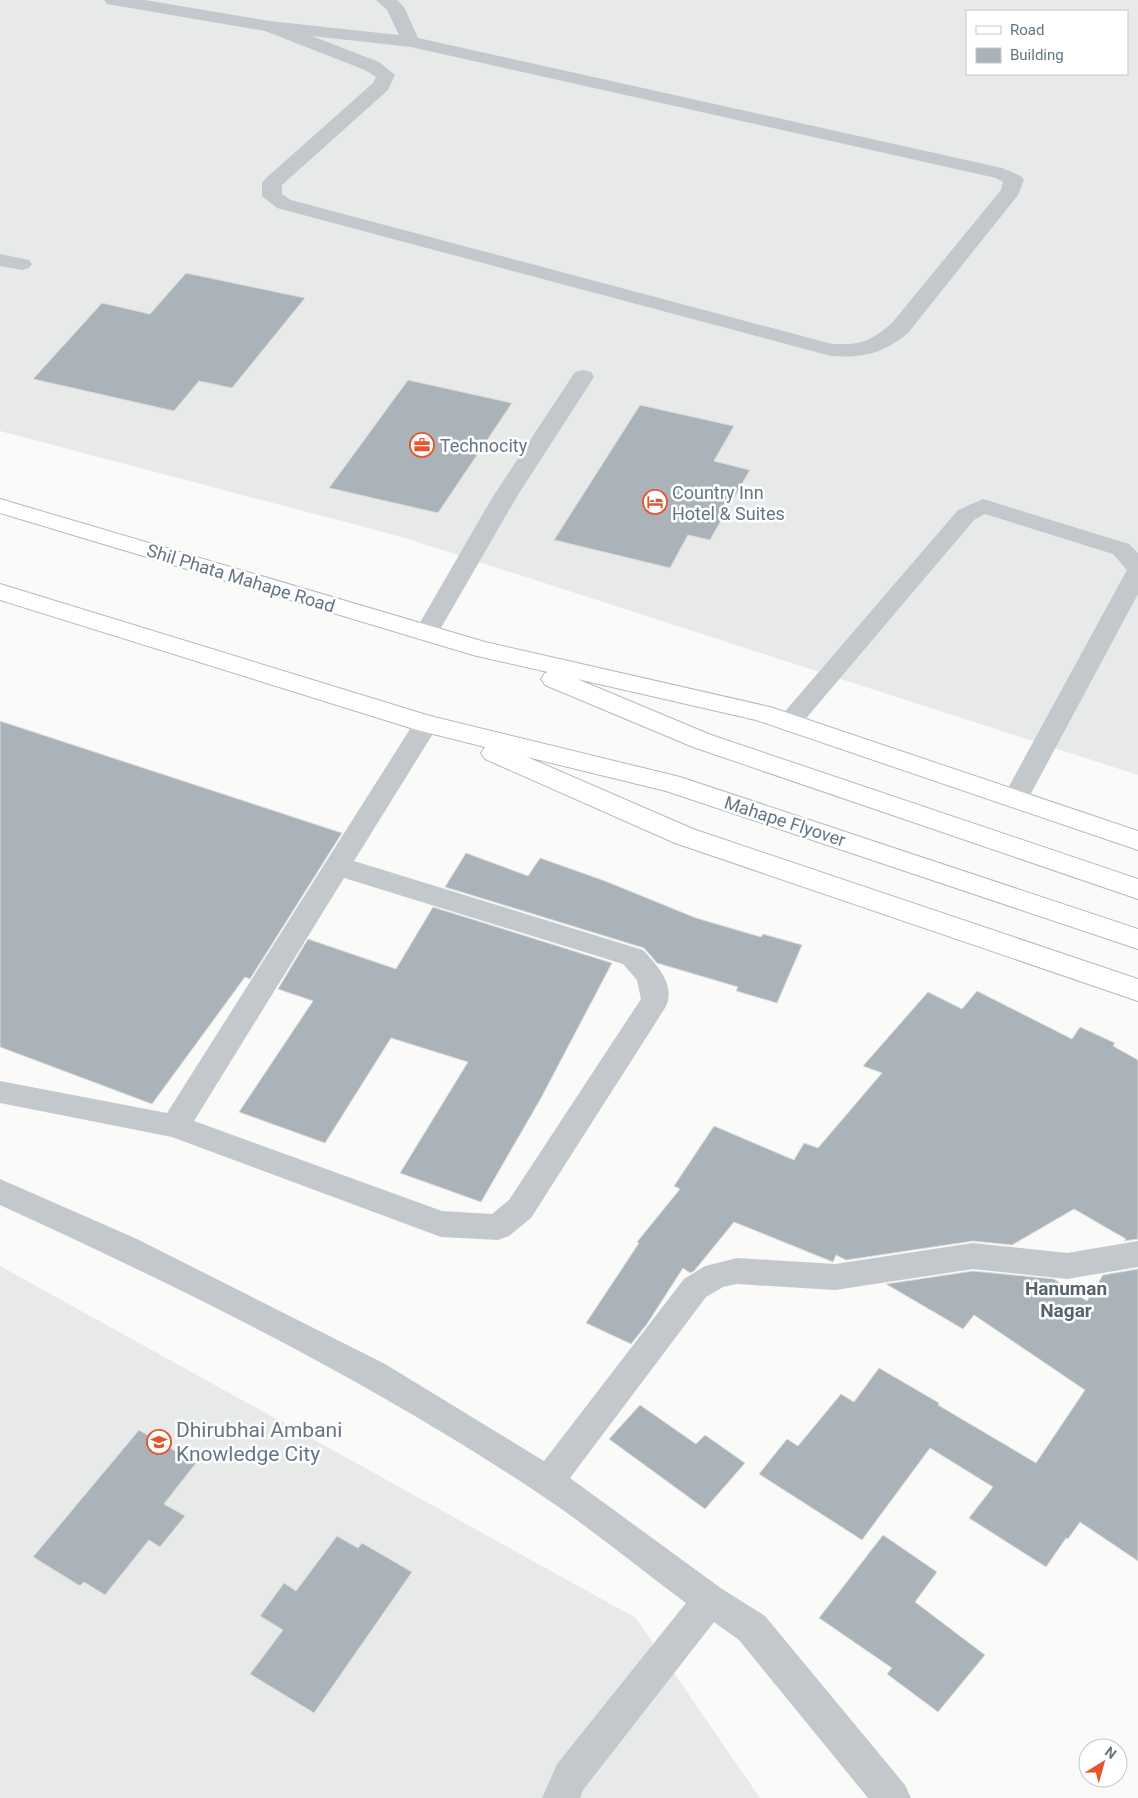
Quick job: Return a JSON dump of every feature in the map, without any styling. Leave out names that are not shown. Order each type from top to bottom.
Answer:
[{"type":"main road","name":"Shil Phata Mahape Road","points":[[0,506],[482,649]]},
{"type":"main road","points":[[0,592],[426,724],[684,836],[1138,990]]},
{"type":"main road","points":[[482,649],[762,713],[1138,840]]},
{"type":"main road","points":[[482,649],[702,741],[1138,889]]},
{"type":"main road","name":"Mahape Flyover","points":[[426,724],[671,783],[1138,939]]},
{"type":"street","points":[[113,0],[269,26],[411,42],[1002,174],[1014,180],[1011,190],[900,328],[885,341],[870,348],[854,351],[831,350],[284,204],[272,196],[272,183],[381,86],[386,75],[372,66],[269,26]]},
{"type":"street","points":[[385,0],[395,7],[411,42]]},
{"type":"street","points":[[0,260],[22,264]]},
{"type":"street","points":[[426,633],[504,498],[583,378]]},
{"type":"street","points":[[788,722],[966,515],[983,506],[1121,549],[1138,567]]},
{"type":"street","points":[[1015,799],[1138,572]]},
{"type":"street","points":[[175,1126],[426,724]]},
{"type":"street","points":[[0,1092],[175,1126],[441,1224],[498,1227],[520,1209],[655,1000],[651,977],[632,957],[338,866]]},
{"type":"street","points":[[0,1191],[126,1248],[373,1374],[548,1481],[710,1600],[752,1628],[892,1798]]},
{"type":"street","points":[[548,1481],[695,1288],[716,1275],[737,1271],[835,1277],[973,1256],[1067,1266],[1138,1254]]},
{"type":"street","points":[[561,1798],[570,1777],[710,1600]]},
{"type":"shaded area","points":[[0,0],[1138,0],[1138,775],[402,537],[0,431]]},
{"type":"shaded area","name":"Dhirubhai Ambani Knowledge City","points":[[0,1266],[636,1618],[760,1798],[0,1798]]},
{"type":"building","points":[[186,273],[305,298],[232,388],[199,381],[174,411],[33,379],[102,303],[150,314]]},
{"type":"building","name":"Technocity","points":[[408,380],[512,403],[438,513],[329,488]]},
{"type":"building","name":"Country Inn Hotel & Suites","points":[[640,405],[734,426],[714,461],[750,470],[710,540],[688,535],[670,568],[554,540]]},
{"type":"building","points":[[0,721],[342,833],[250,979],[245,977],[152,1104],[0,1047]]},
{"type":"building","points":[[466,853],[528,876],[540,858],[605,881],[696,918],[761,937],[763,934],[802,945],[777,1003],[736,991],[738,987],[657,963],[644,948],[445,887]]},
{"type":"building","points":[[433,907],[612,963],[541,1098],[481,1202],[400,1173],[468,1062],[391,1038],[325,1143],[239,1112],[313,1001],[278,989],[308,939],[396,969]]},
{"type":"building","points":[[977,991],[1072,1039],[1080,1027],[1115,1043],[1113,1046],[1138,1060],[1138,1239],[1124,1241],[1126,1239],[1074,1209],[1012,1245],[973,1241],[846,1260],[836,1255],[833,1262],[734,1222],[694,1271],[690,1273],[683,1268],[647,1324],[631,1344],[586,1323],[639,1243],[637,1242],[680,1189],[674,1186],[714,1126],[794,1160],[804,1143],[818,1148],[882,1073],[863,1066],[928,992],[962,1009]]},
{"type":"building","points":[[1138,1269],[1138,1561],[1080,1522],[1068,1539],[1066,1538],[1046,1567],[969,1518],[993,1487],[930,1448],[862,1540],[759,1474],[787,1439],[798,1446],[841,1394],[854,1402],[879,1368],[1036,1463],[1085,1390],[974,1315],[963,1329],[886,1284],[973,1271],[1054,1279],[1087,1301],[1103,1275]]},
{"type":"building","points":[[640,1405],[696,1444],[705,1435],[745,1463],[705,1509],[609,1439]]},
{"type":"building","points":[[139,1430],[196,1463],[164,1504],[185,1516],[160,1547],[149,1540],[105,1595],[84,1582],[80,1586],[33,1557]]},
{"type":"building","points":[[883,1535],[937,1572],[915,1602],[985,1655],[938,1712],[887,1674],[892,1668],[819,1618]]},
{"type":"building","points":[[337,1536],[358,1548],[362,1543],[412,1572],[314,1713],[250,1674],[283,1630],[260,1616],[284,1583],[296,1591]]},
{"type":"place","name":"Technocity","points":[[422,445]]},
{"type":"place","name":"Country Inn Hotel & Suites","points":[[655,502]]},
{"type":"place","name":"Dhirubhai Ambani Knowledge City","points":[[159,1442]]},
{"type":"district","name":"Hanuman Nagar","points":[[1066,1299]]}]
